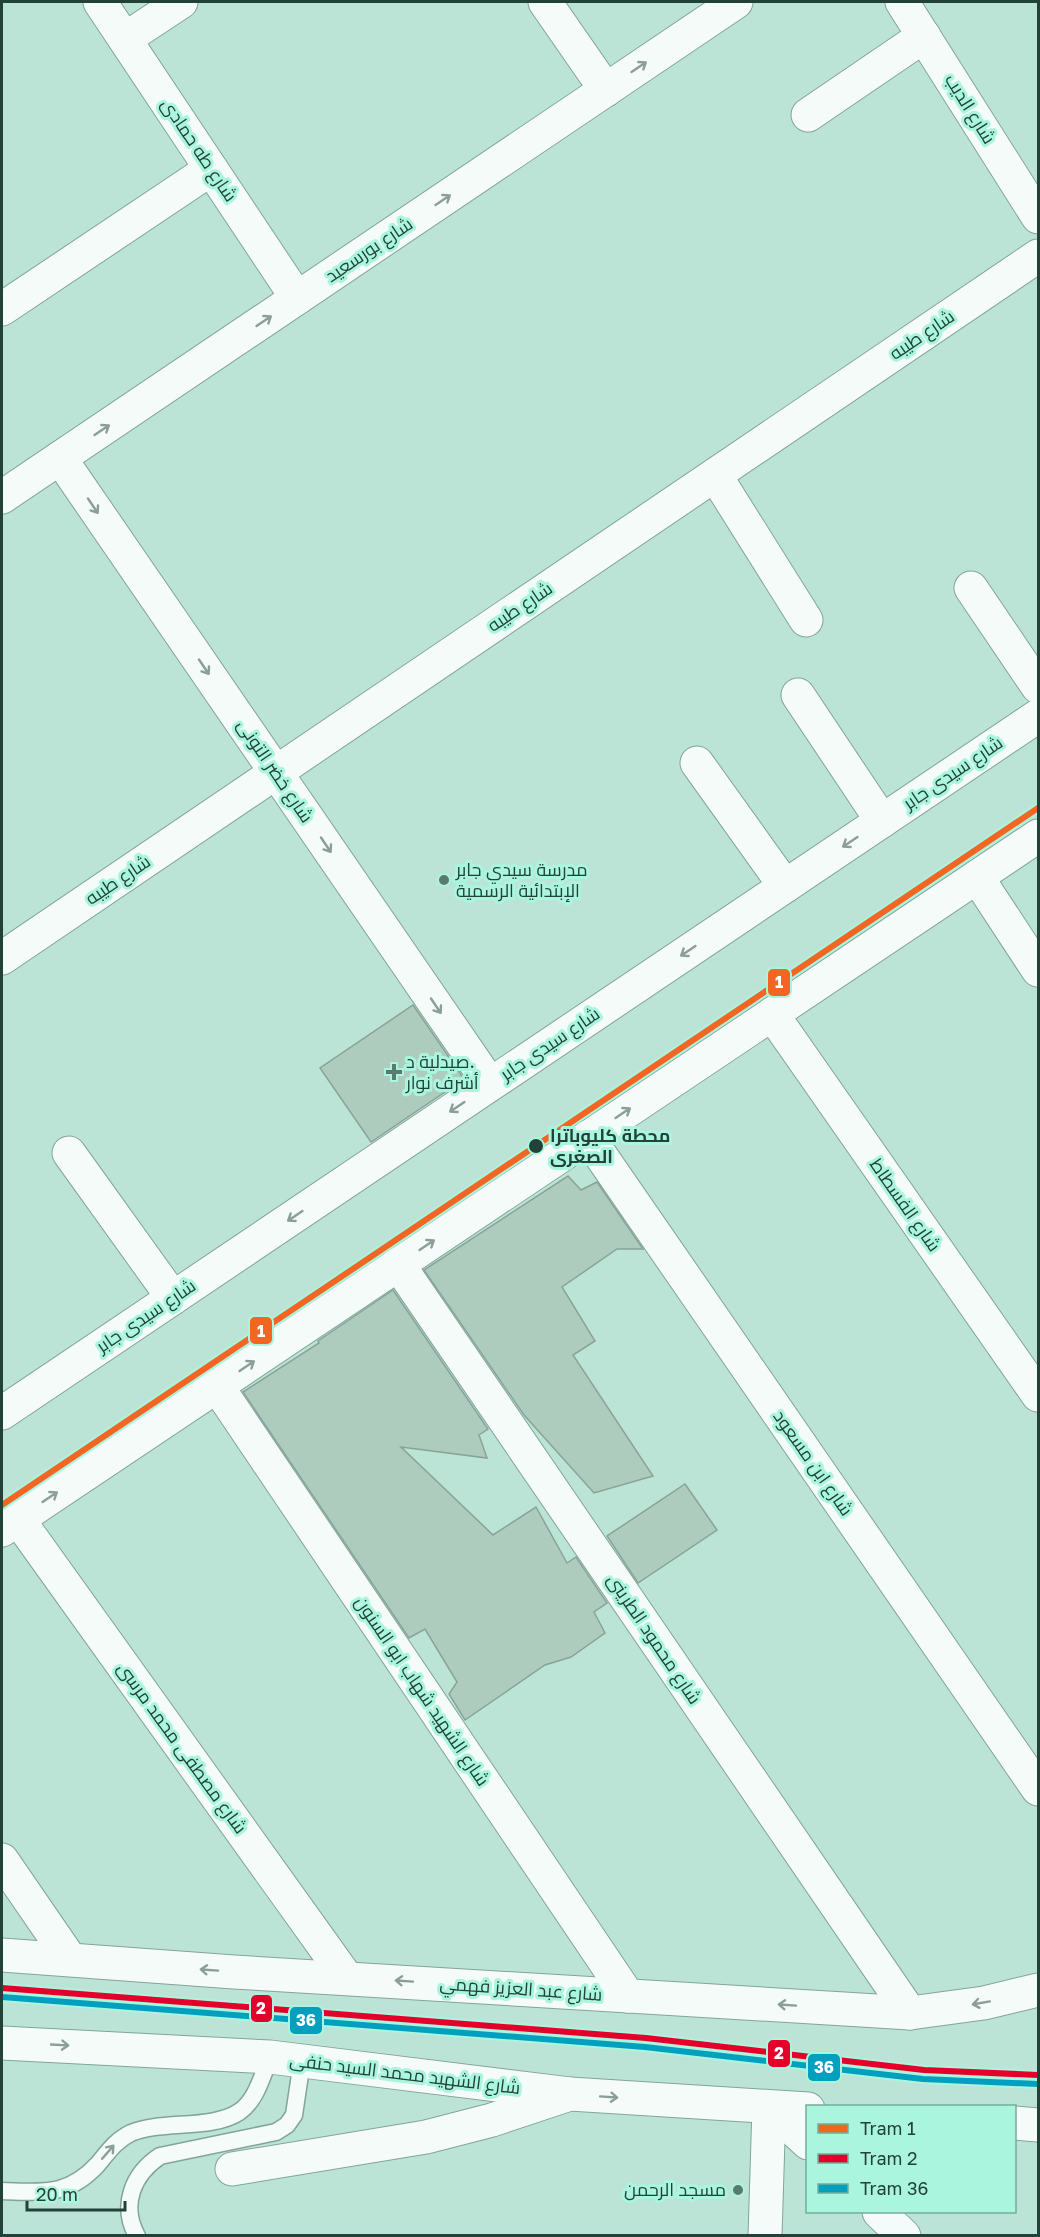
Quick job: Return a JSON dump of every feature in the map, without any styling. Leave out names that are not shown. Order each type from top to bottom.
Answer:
[{"type":"street","name":"شارع طه حمادى","points":[[100,2],[297,298]]},
{"type":"street","points":[[125,39],[181,2]]},
{"type":"street","points":[[545,2],[606,90]]},
{"type":"street","name":"شارع بورسعيد","points":[[2,498],[736,2]]},
{"type":"street","name":"شارع الديب","points":[[902,2],[1038,217]]},
{"type":"street","points":[[808,115],[924,36]]},
{"type":"street","points":[[2,309],[212,170]]},
{"type":"street","name":"شارع طيبه","points":[[2,958],[1038,256]]},
{"type":"street","name":"شارع خضر التونى","points":[[60,458],[490,1084]]},
{"type":"street","points":[[715,475],[806,620]]},
{"type":"street","points":[[971,588],[1038,687]]},
{"type":"street","points":[[798,695],[882,821]]},
{"type":"street","name":"شارع سيدى جابر","points":[[2,1413],[1038,716]]},
{"type":"street","points":[[697,763],[785,886]]},
{"type":"street","points":[[10,1524],[1038,836]]},
{"type":"street","points":[[976,877],[1038,970]]},
{"type":"street","name":"شارع الفسطاط","points":[[772,1014],[1038,1395]]},
{"type":"street","name":"شارع ابن مسعود","points":[[588,1137],[1038,1789]]},
{"type":"street","points":[[69,1153],[173,1298]]},
{"type":"street","name":"شارع محمود الطرينى","points":[[398,1264],[910,2013]]},
{"type":"street","name":"شارع الشهيد شهاب ابو السنون","points":[[217,1386],[628,1996]]},
{"type":"street","name":"شارع مصطفى محمد مرسى","points":[[10,1524],[346,1977]]},
{"type":"street","points":[[2,1860],[70,1959]]},
{"type":"street","name":"شارع عبد العزيز فهمي","points":[[2,1955],[234,1972],[910,2013],[984,2003],[1038,1990]]},
{"type":"street","name":"شارع الشهيد محمد السيد حنفى","points":[[2,2043],[270,2057],[570,2094],[806,2109]]},
{"type":"street","points":[[232,2169],[426,2137],[492,2121],[570,2094]]},
{"type":"street","points":[[769,2107],[806,2142]]},
{"type":"street","points":[[765,2235],[769,2107]]},
{"type":"street","points":[[1016,2123],[1038,2125]]},
{"type":"street","points":[[881,2213],[904,2235]]},
{"type":"lane","points":[[2,2191],[55,2192],[71,2187],[86,2177],[119,2140],[132,2133],[219,2119],[238,2113],[252,2098],[270,2057]]},
{"type":"lane","points":[[137,2235],[129,2216],[129,2197],[135,2180],[147,2165],[160,2156],[282,2129],[294,2115],[302,2061]]},
{"type":"path","points":[[234,1972],[235,2055]]},
{"type":"building","name":"صيدلية د. أشرف نوار","points":[[413,1005],[464,1079],[371,1142],[320,1068]]},
{"type":"building","points":[[568,1176],[581,1190],[597,1182],[643,1249],[617,1249],[562,1287],[595,1341],[573,1355],[653,1476],[594,1493],[524,1415],[424,1270]]},
{"type":"building","points":[[393,1290],[488,1429],[479,1435],[487,1458],[401,1447],[493,1535],[536,1507],[567,1563],[576,1557],[607,1603],[594,1612],[605,1633],[571,1657],[545,1665],[465,1720],[449,1694],[457,1682],[425,1629],[409,1638],[243,1392],[319,1343],[318,1341]]},
{"type":"building","points":[[685,1484],[717,1530],[638,1583],[607,1536]]},
{"type":"tram line","name":"1","points":[[2,1505],[1038,808]]},
{"type":"tram line","name":"2","points":[[2,1988],[646,2038],[924,2070],[1038,2075]]},
{"type":"tram line","name":"36","points":[[2,1997],[645,2047],[923,2079],[1038,2084]]},
{"type":"place","name":"مدرسة سيدي جابر الإبتدائية الرسمية","points":[[444,880]]},
{"type":"place","name":"صيدلية د. أشرف نوار","points":[[394,1072]]},
{"type":"place","name":"محطة كليوباترا الصغرى","points":[[536,1146]]},
{"type":"place","name":"مسجد الرحمن","points":[[738,2190]]}]
